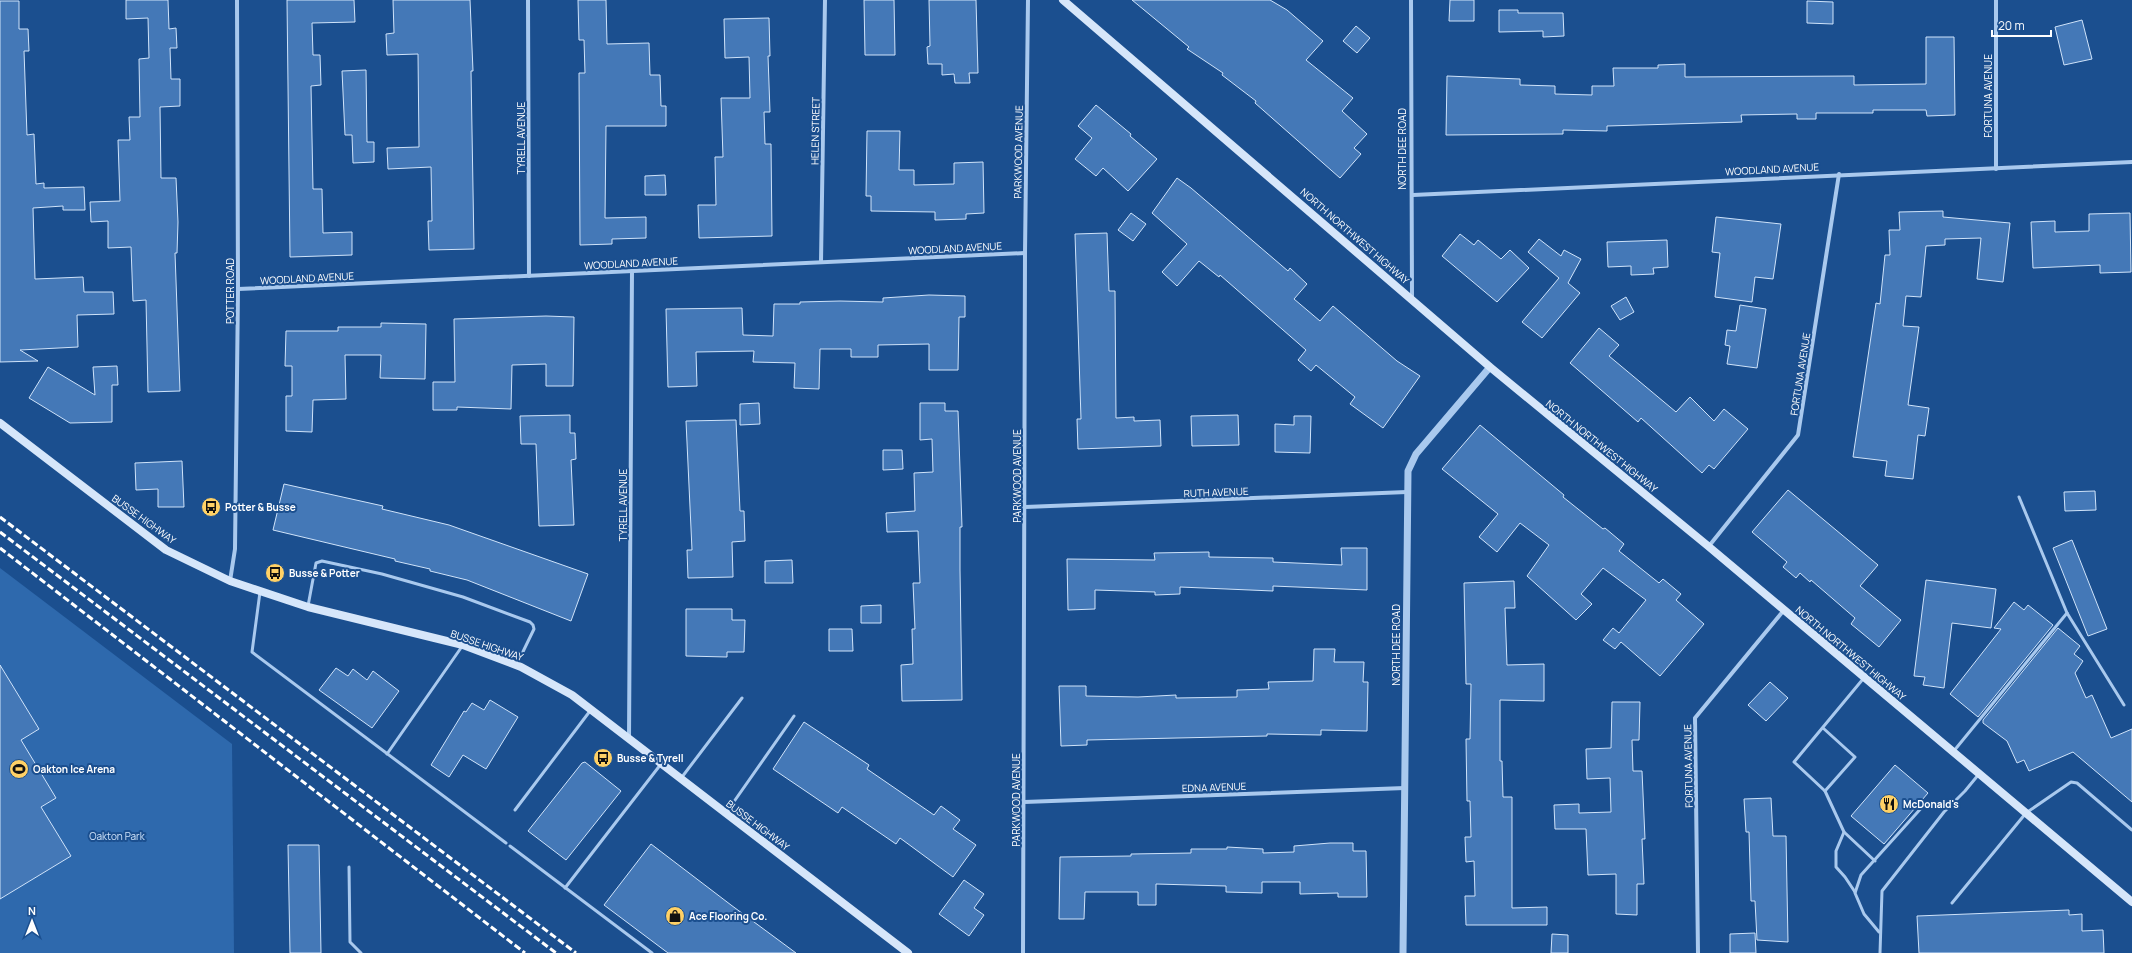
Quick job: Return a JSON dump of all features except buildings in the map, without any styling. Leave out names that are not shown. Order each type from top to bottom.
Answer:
[{"type":"main road","name":"NORTH NORTHWEST HIGHWAY","points":[[1064,0],[1412,298],[1490,367],[1708,546],[2132,902]]},
{"type":"main road","name":"BUSSE HIGHWAY","points":[[0,423],[166,550],[230,581],[308,607],[463,645],[517,665],[572,695],[908,953]]},
{"type":"street","name":"POTTER ROAD","points":[[230,581],[235,549],[238,289],[237,0]]},
{"type":"street","name":"TYRELL AVENUE","points":[[528,0],[529,276]]},
{"type":"street","name":"HELEN STREET","points":[[821,262],[825,0]]},
{"type":"street","name":"PARKWOOD AVENUE","points":[[1022,953],[1024,802],[1025,253],[1028,0]]},
{"type":"street","name":"NORTH DEE ROAD","points":[[1411,0],[1413,195],[1412,298]]},
{"type":"street","name":"FORTUNA AVENUE","points":[[1996,0],[1996,169]]},
{"type":"street","name":"WOODLAND AVENUE","points":[[1413,195],[1839,174],[1996,169],[2132,162]]},
{"type":"street","name":"FORTUNA AVENUE","points":[[1708,546],[1798,435],[1839,174]]},
{"type":"street","name":"WOODLAND AVENUE","points":[[238,289],[1025,253]]},
{"type":"street","name":"TYRELL AVENUE","points":[[629,739],[632,271]]},
{"type":"street","name":"NORTH DEE ROAD","points":[[1403,953],[1408,471],[1416,454],[1490,367]]},
{"type":"street","name":"RUTH AVENUE","points":[[1025,507],[1407,492]]},
{"type":"street","name":"FORTUNA AVENUE","points":[[1698,953],[1695,718],[1784,610]]},
{"type":"street","name":"EDNA AVENUE","points":[[1024,802],[1404,788]]},
{"type":"lane","points":[[2019,497],[2067,613],[2124,705]]},
{"type":"lane","points":[[308,607],[316,563],[318,561],[396,578],[463,597],[530,622],[534,629],[517,665]]},
{"type":"lane","points":[[260,592],[252,652],[506,843]]},
{"type":"lane","points":[[1953,752],[2067,613]]},
{"type":"lane","points":[[387,754],[463,645]]},
{"type":"lane","points":[[1864,677],[1794,762],[1825,791],[1844,832],[1875,861]]},
{"type":"lane","points":[[681,779],[742,698]]},
{"type":"lane","points":[[515,810],[591,710]]},
{"type":"lane","points":[[726,813],[794,716]]},
{"type":"lane","points":[[1823,728],[1855,757],[1825,791]]},
{"type":"lane","points":[[565,888],[662,764]]},
{"type":"lane","points":[[1880,953],[1879,932],[1882,891],[1944,812],[1979,774]]},
{"type":"lane","points":[[1952,903],[2026,813],[2070,782],[2074,782],[2132,830]]},
{"type":"lane","points":[[1855,893],[1861,875],[1924,805],[1950,806]]},
{"type":"lane","points":[[1844,832],[1836,851],[1836,866],[1846,877],[1864,914],[1879,932]]},
{"type":"lane","points":[[510,846],[652,953]]},
{"type":"lane","points":[[349,868],[350,942],[360,953]]},
{"type":"green space","name":"Oakton Park","points":[[0,568],[232,744],[234,953],[0,953]]},
{"type":"railway","points":[[0,517],[576,953]]},
{"type":"railway","points":[[0,532],[556,953]]},
{"type":"railway","points":[[0,548],[525,953]]},
{"type":"place","name":"Potter & Busse","points":[[211,507]]},
{"type":"place","name":"Busse & Potter","points":[[275,573]]},
{"type":"place","name":"Busse & Tyrell","points":[[603,758]]},
{"type":"place","name":"Oakton Ice Arena","points":[[19,769]]},
{"type":"place","name":"McDonald's","points":[[1889,804]]},
{"type":"place","name":"Ace Flooring Co.","points":[[675,916]]}]
